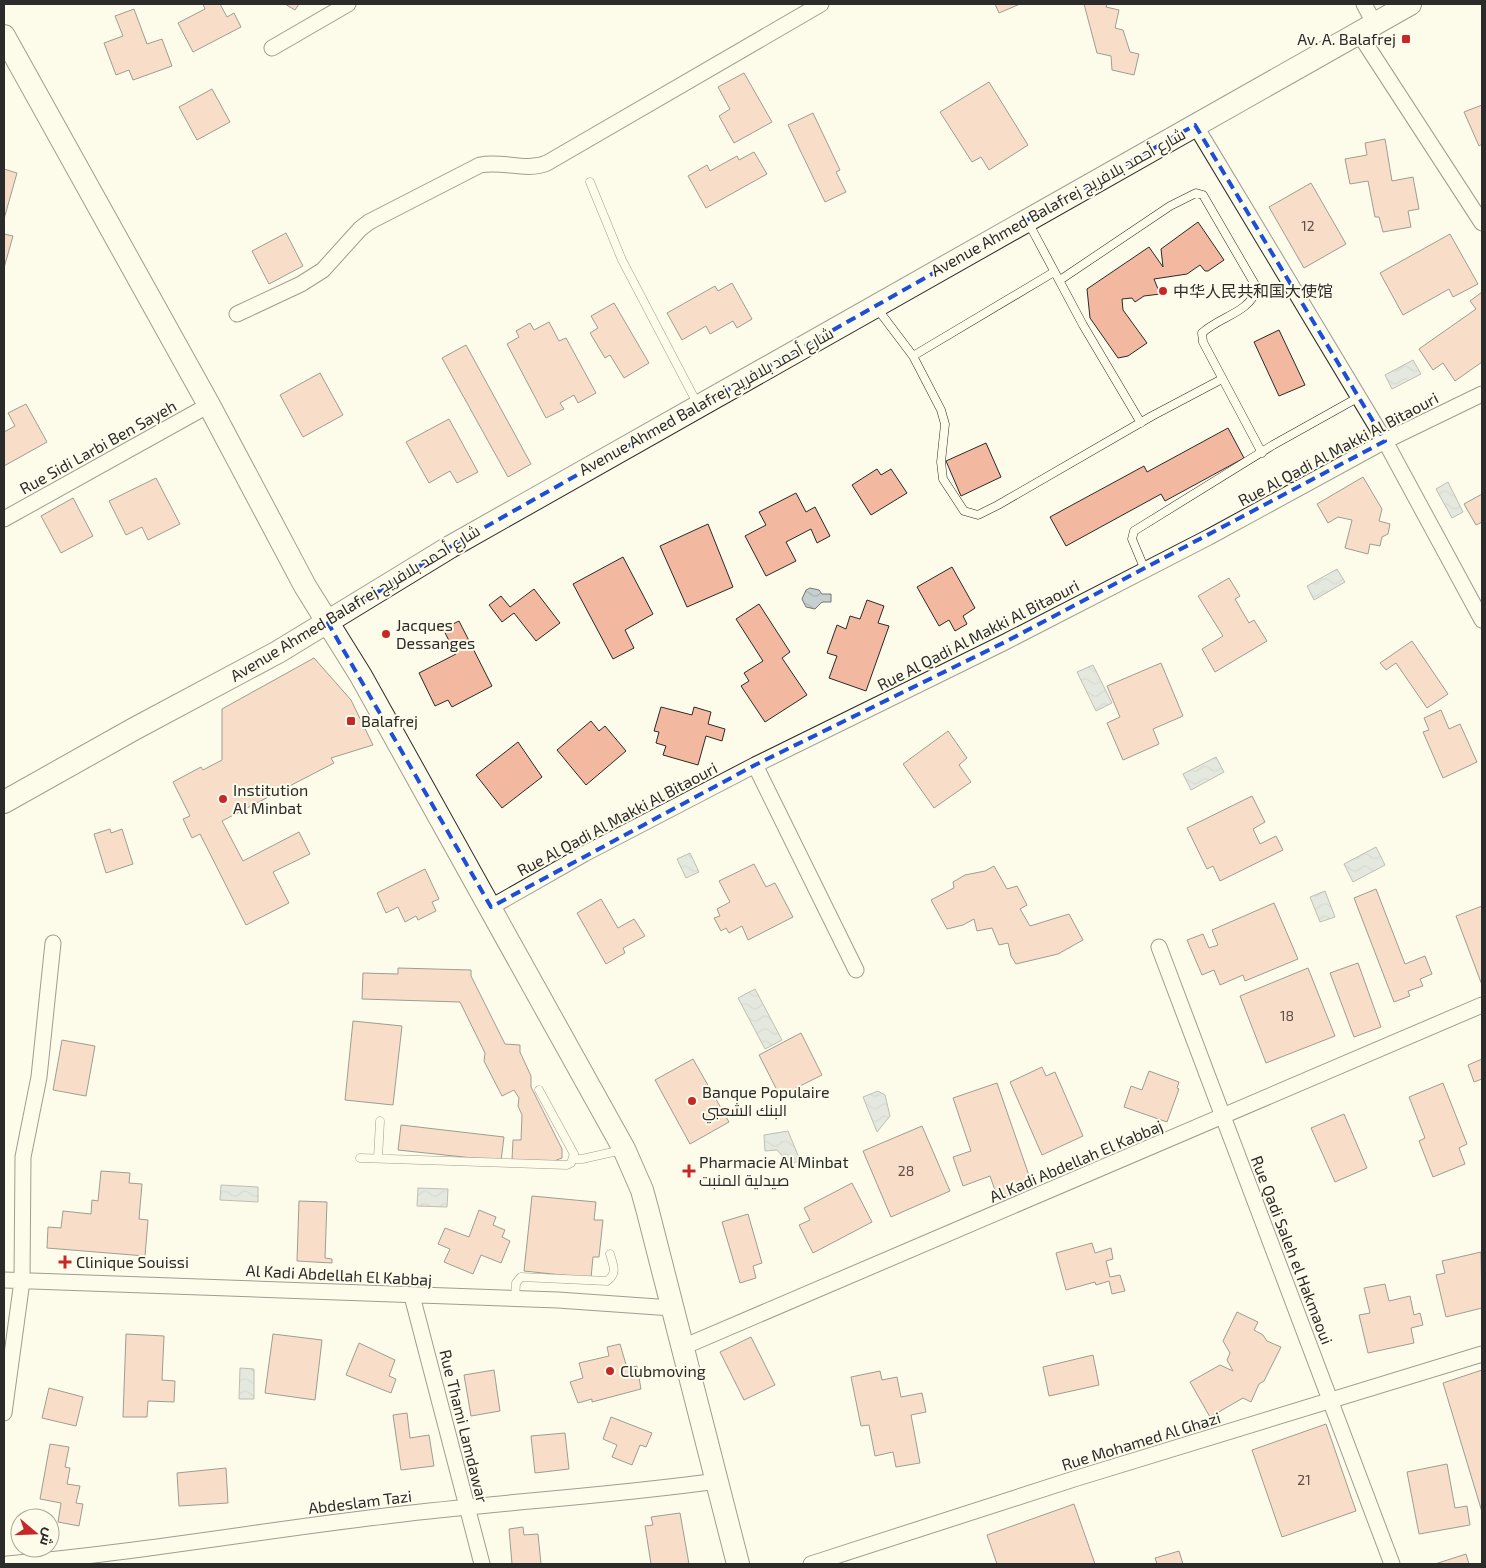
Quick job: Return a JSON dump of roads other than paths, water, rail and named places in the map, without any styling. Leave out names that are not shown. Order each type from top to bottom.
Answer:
[{"type":"main road","name":"Avenue Ahmed Balafrej شارع أحمد بلافريج","points":[[4,802],[328,622],[450,547],[1194,125],[1365,20],[1410,4]]},
{"type":"main road","points":[[4,36],[209,405],[306,586],[361,676],[624,1149],[642,1190],[738,1564]]},
{"type":"street","points":[[272,48],[348,4]]},
{"type":"street","points":[[237,314],[301,284],[323,270],[360,229],[394,208],[480,165],[496,163],[536,167],[547,163],[821,4]]},
{"type":"street","points":[[1365,20],[1482,223]]},
{"type":"street","points":[[1194,125],[1360,397],[1482,620]]},
{"type":"street","name":"Rue Al Qadi Al Makki Al Bitaouri","points":[[490,907],[584,854],[755,765],[904,693],[1145,570],[1385,441],[1482,394]]},
{"type":"street","name":"Rue Sidi Larbi Ben Sayeh","points":[[4,519],[209,405]]},
{"type":"street","points":[[755,765],[856,970]]},
{"type":"street","points":[[4,1413],[22,1280],[23,1157],[39,1077],[54,943]]},
{"type":"street","name":"Rue Qadi Saleh el Hakmaoui","points":[[1159,947],[1392,1564]]},
{"type":"street","name":"Al Kadi Abdellah El Kabbaj","points":[[682,1347],[1223,1118],[1482,1005]]},
{"type":"street","name":"Al Kadi Abdellah El Kabbaj","points":[[4,1280],[515,1299],[672,1308]]},
{"type":"street","name":"Rue Thami Lamdawar","points":[[412,1296],[482,1564]]},
{"type":"street","name":"Rue Mohamed Al Ghazi","points":[[811,1564],[1074,1479],[1482,1354]]},
{"type":"street","name":"Abdeslam Tazi","points":[[7,1564],[67,1559],[226,1536],[717,1481]]},
{"type":"lane","points":[[590,182],[622,260],[698,405]]},
{"type":"lane","points":[[1060,280],[1170,206],[1196,193],[1203,195],[1257,288],[1246,307],[1211,325],[1202,333],[1203,342],[1262,453]]},
{"type":"lane","points":[[1026,219],[1054,272],[1141,423]]},
{"type":"lane","points":[[913,356],[1054,272]]},
{"type":"lane","points":[[875,306],[888,327],[913,356],[941,410],[945,424],[941,462],[943,479],[964,511],[978,515],[998,506],[1141,423],[1222,379]]},
{"type":"lane","points":[[1145,570],[1132,539],[1134,532],[1262,453],[1360,397]]},
{"type":"lane","points":[[539,1090],[572,1150],[573,1159]]},
{"type":"lane","points":[[378,1158],[380,1121]]},
{"type":"lane","points":[[360,1158],[567,1165],[573,1159],[582,1159],[624,1149]]},
{"type":"lane","points":[[515,1299],[516,1282],[521,1277],[607,1281],[613,1276],[614,1271],[610,1254]]},
{"type":"water","points":[[1413,360],[1421,374],[1392,389],[1385,375]]},
{"type":"water","points":[[1448,482],[1463,512],[1452,518],[1436,489]]},
{"type":"water","points":[[1337,569],[1345,582],[1314,600],[1307,586]]},
{"type":"water","points":[[810,588],[819,590],[822,594],[831,594],[831,602],[822,602],[815,609],[806,607],[802,599],[806,590]]},
{"type":"water","points":[[1093,665],[1112,703],[1096,711],[1077,672]]},
{"type":"water","points":[[1216,757],[1224,772],[1191,790],[1183,774]]},
{"type":"water","points":[[1376,847],[1385,865],[1353,882],[1344,864]]},
{"type":"water","points":[[690,853],[699,872],[686,878],[677,859]]},
{"type":"water","points":[[1325,891],[1335,917],[1320,922],[1310,897]]},
{"type":"water","points":[[755,989],[782,1040],[765,1049],[738,998]]},
{"type":"water","points":[[878,1091],[885,1095],[890,1116],[877,1132],[863,1097]]},
{"type":"water","points":[[788,1131],[800,1160],[790,1165],[777,1150],[765,1151],[764,1135]]},
{"type":"water","points":[[221,1185],[258,1187],[258,1202],[220,1200]]},
{"type":"water","points":[[418,1188],[448,1189],[447,1207],[417,1206]]},
{"type":"water","points":[[240,1368],[254,1369],[254,1399],[239,1399]]},
{"type":"place","name":"Av. A. Balafrej","points":[[1406,39]]},
{"type":"place","name":"中华人民共和国大使馆","points":[[1163,291]]},
{"type":"place","name":"Jacques Dessanges","points":[[386,634]]},
{"type":"place","name":"Balafrej","points":[[351,721]]},
{"type":"place","name":"Institution Al Minbat","points":[[223,799]]},
{"type":"place","name":"Banque Populaire البنك الشعبي","points":[[692,1101]]},
{"type":"place","name":"Pharmacie Al Minbat صيدلية المنبت","points":[[689,1171]]},
{"type":"place","name":"Clinique Souissi","points":[[65,1262]]},
{"type":"place","name":"Clubmoving","points":[[610,1371]]}]
